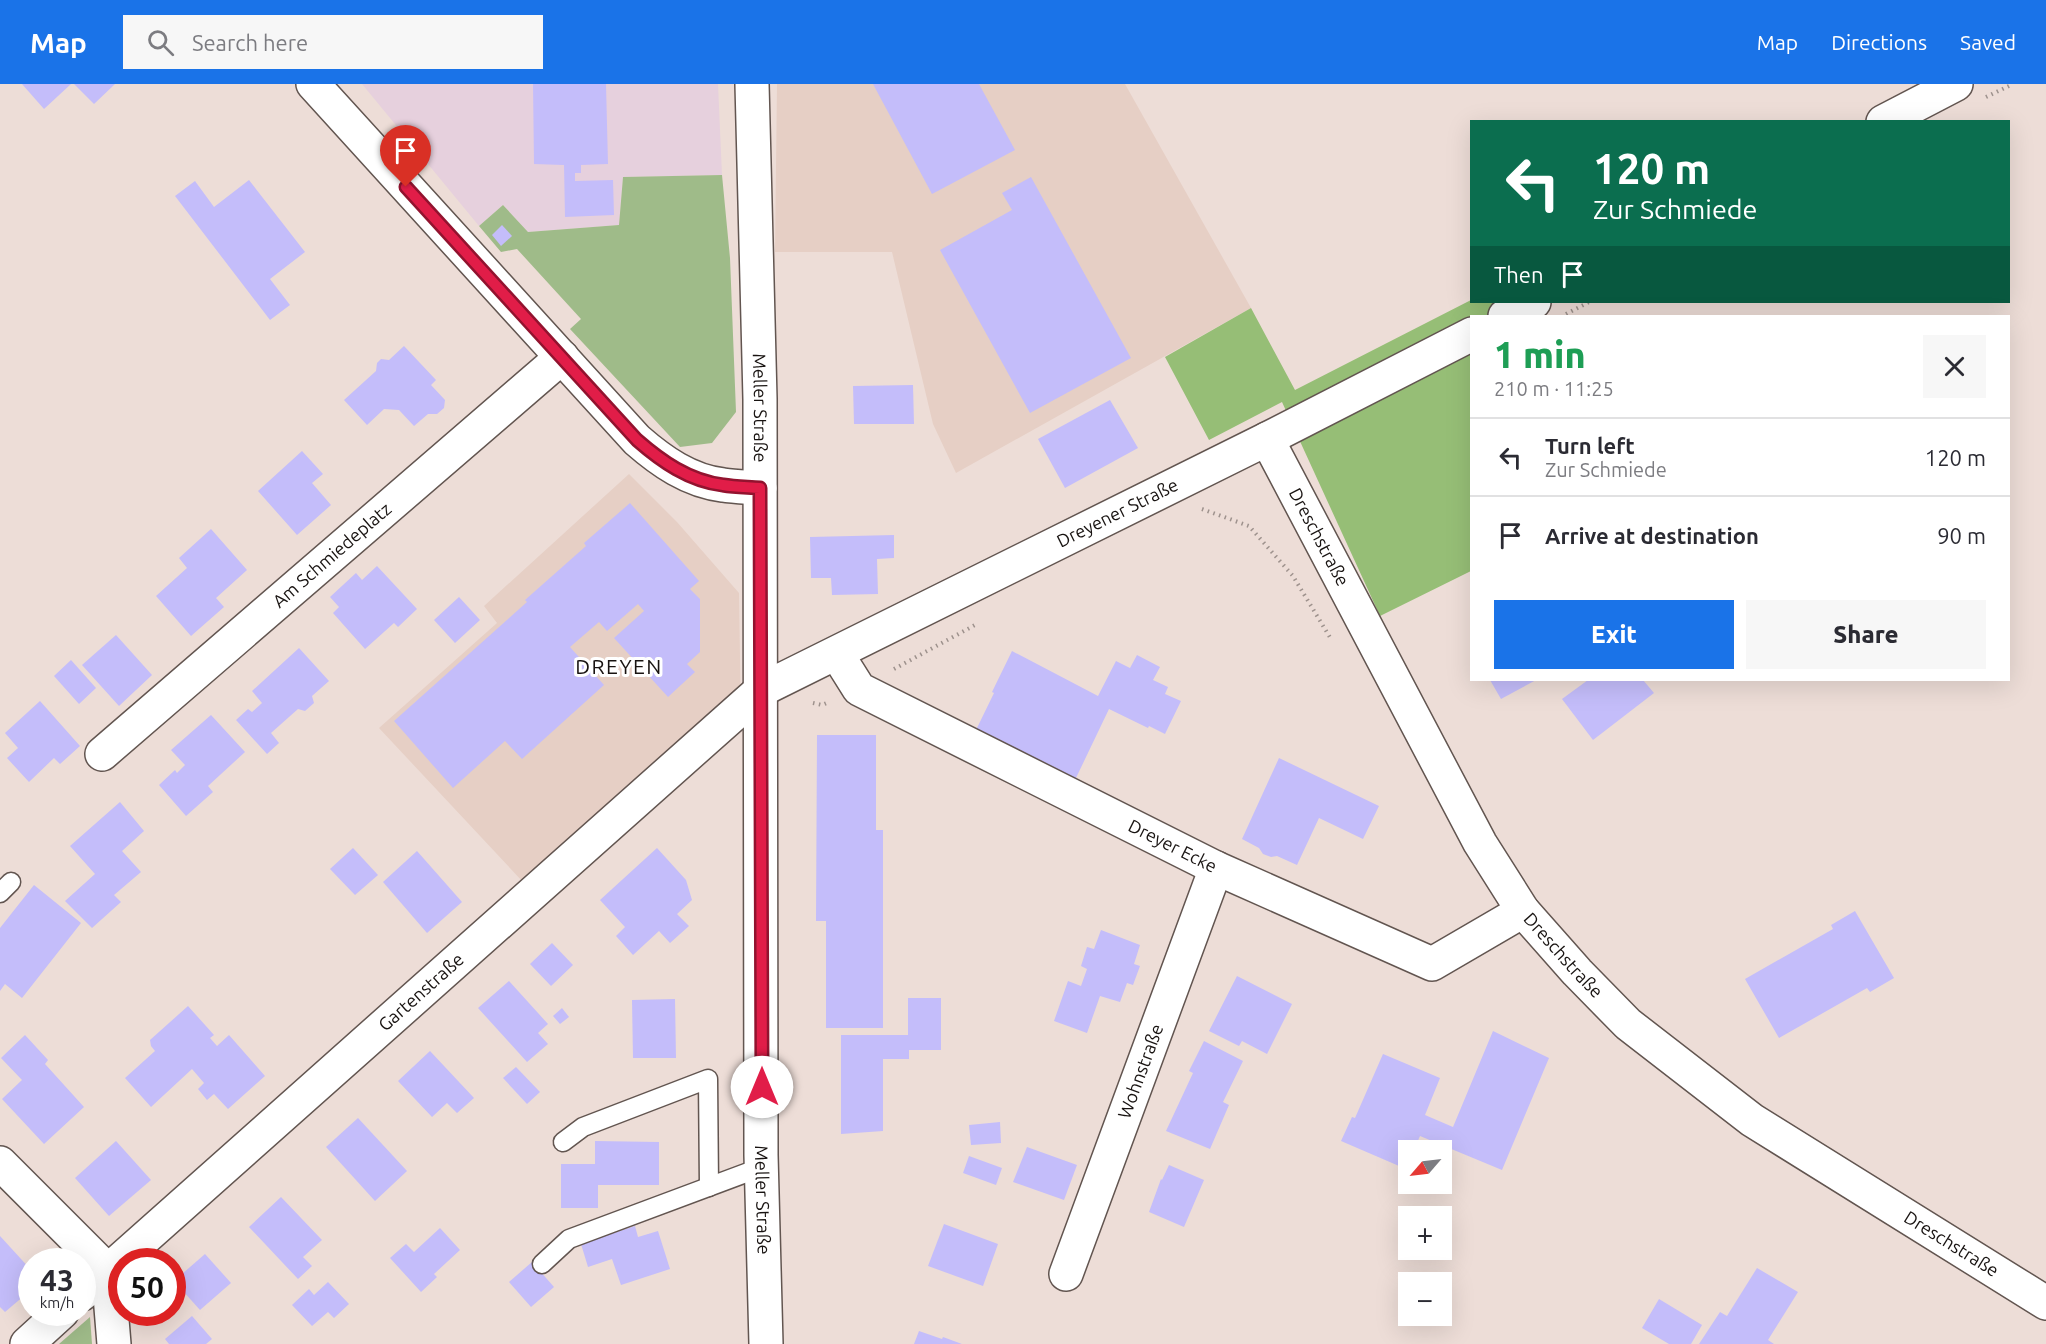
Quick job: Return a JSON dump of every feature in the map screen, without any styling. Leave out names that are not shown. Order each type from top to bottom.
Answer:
[{"type":"street","points":[[313,84],[637,440],[658,458],[682,473],[721,485],[760,488]]},
{"type":"street","name":"Meller Straße","points":[[752,84],[760,488],[762,1167],[766,1344]]},
{"type":"street","points":[[1887,120],[1956,84]]},
{"type":"street","points":[[1507,315],[1532,303]]},
{"type":"street","name":"Dreyener Straße","points":[[761,690],[1268,439],[1470,335]]},
{"type":"street","name":"Am Schmiedeplatz","points":[[102,754],[562,357]]},
{"type":"street","name":"Dreschstraße","points":[[1268,439],[1475,833],[1523,911],[1577,972],[1628,1024],[1752,1120],[2046,1303]]},
{"type":"street","name":"Dreyer Ecke","points":[[837,654],[859,689],[1216,868],[1432,964],[1523,911]]},
{"type":"street","name":"Gartenstraße","points":[[134,1248],[761,690]]},
{"type":"street","name":"Wohnstraße","points":[[1066,1274],[1216,868]]},
{"type":"street","points":[[0,1163],[108,1271]]},
{"type":"street","name":"Gartenstraße","points":[[96,1282],[108,1271]]},
{"type":"street","points":[[27,1344],[47,1326]]},
{"type":"street","points":[[113,1326],[114,1344]]},
{"type":"lane","points":[[563,1142],[583,1127],[708,1079],[709,1187]]},
{"type":"lane","points":[[542,1264],[569,1239],[762,1167]]},
{"type":"path","points":[[1562,315],[1587,303]]},
{"type":"shaded area","points":[[362,84],[718,84],[722,175],[623,177],[619,225],[528,232],[503,205],[479,226]]},
{"type":"shaded area","points":[[777,84],[1125,84],[1251,308],[956,473],[933,424],[892,252],[775,252]]},
{"type":"shaded area","points":[[629,474],[677,522],[739,593],[741,722],[538,898],[379,728],[497,623],[484,606]]},
{"type":"green space","points":[[722,175],[730,258],[736,412],[712,443],[680,447],[570,329],[581,319],[517,249],[501,252],[479,226],[503,205],[528,232],[619,225],[623,177]]},
{"type":"green space","points":[[1470,301],[1470,303],[1496,303],[1502,315],[1470,315],[1470,571],[1380,616],[1282,402],[1209,440],[1165,357],[1251,308],[1295,390]]},
{"type":"green space","points":[[80,1326],[91,1326],[92,1344],[59,1344]]},
{"type":"building","points":[[22,84],[71,84],[44,109]]},
{"type":"building","points":[[74,84],[115,84],[94,104]]},
{"type":"building","points":[[533,84],[606,84],[608,164],[581,165],[581,173],[575,173],[575,181],[613,180],[614,215],[565,217],[564,165],[534,164]]},
{"type":"building","points":[[873,84],[979,84],[1015,150],[932,194]]},
{"type":"building","points":[[1031,177],[1131,358],[1030,413],[940,250],[1012,210],[1002,193]]},
{"type":"building","points":[[249,180],[305,252],[270,279],[290,305],[270,320],[175,196],[195,181],[214,207]]},
{"type":"building","points":[[502,225],[512,236],[501,246],[492,235]]},
{"type":"building","points":[[404,346],[436,380],[431,385],[445,400],[444,408],[437,414],[428,414],[414,426],[399,410],[384,409],[367,425],[344,400],[376,371],[377,363],[381,359],[389,360]]},
{"type":"building","points":[[913,385],[914,424],[854,424],[853,386]]},
{"type":"building","points":[[1110,400],[1138,448],[1065,488],[1038,439]]},
{"type":"building","points":[[302,451],[323,474],[312,483],[331,505],[297,535],[258,491]]},
{"type":"building","points":[[630,503],[699,581],[690,589],[700,599],[700,652],[687,664],[695,672],[668,697],[614,638],[644,611],[638,604],[607,631],[599,622],[570,647],[604,685],[522,759],[505,741],[453,788],[394,721],[527,602],[525,600],[586,546],[584,543]]},
{"type":"building","points":[[211,529],[247,570],[216,598],[224,607],[191,636],[156,596],[187,568],[179,558]]},
{"type":"building","points":[[894,535],[894,558],[877,559],[878,594],[832,595],[831,578],[811,578],[810,537]]},
{"type":"building","points":[[377,566],[417,609],[398,627],[394,623],[365,649],[333,613],[339,607],[330,597],[356,573],[362,580]]},
{"type":"building","points":[[459,597],[480,620],[455,643],[434,620]]},
{"type":"building","points":[[116,635],[152,675],[119,706],[82,665]]},
{"type":"building","points":[[299,648],[329,681],[312,696],[314,703],[305,711],[298,709],[271,733],[279,743],[267,754],[236,720],[248,709],[252,712],[262,703],[252,691]]},
{"type":"building","points":[[1012,651],[1098,696],[1116,661],[1130,668],[1137,655],[1160,667],[1153,680],[1168,687],[1165,694],[1181,701],[1165,734],[1109,709],[1075,780],[976,730]]},
{"type":"building","points":[[71,660],[96,688],[79,704],[54,676]]},
{"type":"building","points":[[1491,681],[1534,681],[1501,699]]},
{"type":"building","points":[[1587,681],[1644,681],[1654,693],[1593,740],[1562,699]]},
{"type":"building","points":[[40,701],[80,746],[60,764],[54,758],[29,782],[7,758],[18,748],[5,733]]},
{"type":"building","points":[[211,715],[245,752],[208,786],[213,792],[186,816],[159,785],[175,770],[177,773],[185,765],[171,750]]},
{"type":"building","points":[[817,735],[876,735],[876,830],[883,830],[883,1028],[826,1028],[826,921],[816,921]]},
{"type":"building","points":[[1279,758],[1379,806],[1363,839],[1319,818],[1297,865],[1277,856],[1271,857],[1263,854],[1259,848],[1242,839]]},
{"type":"building","points":[[120,802],[144,831],[122,851],[141,872],[114,895],[121,902],[92,928],[65,901],[95,874],[70,846]]},
{"type":"building","points":[[353,848],[378,875],[355,895],[330,869]]},
{"type":"building","points":[[657,848],[686,880],[692,900],[677,914],[689,926],[670,943],[659,931],[633,955],[616,936],[625,927],[600,900]]},
{"type":"building","points":[[417,851],[462,902],[427,933],[383,882]]},
{"type":"building","points":[[34,885],[81,923],[22,998],[5,984],[0,991],[0,928]]},
{"type":"building","points":[[1855,911],[1894,978],[1870,992],[1867,988],[1779,1038],[1745,979],[1833,929],[1831,925]]},
{"type":"building","points":[[1101,930],[1140,945],[1134,964],[1140,966],[1133,985],[1127,983],[1120,1002],[1100,996],[1087,1033],[1054,1021],[1068,981],[1081,986],[1087,969],[1081,966],[1087,947],[1094,949]]},
{"type":"building","points":[[552,943],[573,965],[551,986],[530,964]]},
{"type":"building","points":[[1237,976],[1292,1004],[1267,1054],[1242,1041],[1239,1046],[1209,1031]]},
{"type":"building","points":[[509,981],[548,1024],[538,1033],[548,1044],[527,1062],[478,1008]]},
{"type":"building","points":[[908,998],[941,998],[941,1050],[909,1050],[909,1059],[883,1059],[883,1131],[841,1134],[841,1035],[908,1035]]},
{"type":"building","points":[[675,999],[676,1058],[633,1058],[632,1000]]},
{"type":"building","points":[[188,1006],[214,1035],[210,1038],[217,1046],[229,1035],[265,1076],[228,1109],[214,1094],[207,1100],[198,1089],[204,1083],[192,1069],[151,1107],[125,1078],[155,1051],[150,1040]]},
{"type":"building","points":[[562,1008],[569,1017],[560,1024],[553,1016]]},
{"type":"building","points":[[1493,1031],[1549,1058],[1502,1170],[1452,1149],[1452,1140],[1430,1140],[1420,1136],[1418,1140],[1398,1140],[1398,1166],[1341,1141],[1352,1117],[1355,1118],[1383,1054],[1440,1078],[1425,1115],[1453,1127]]},
{"type":"building","points":[[25,1035],[48,1060],[45,1064],[84,1107],[44,1144],[2,1099],[22,1080],[1,1058]]},
{"type":"building","points":[[1204,1041],[1243,1061],[1223,1102],[1229,1105],[1210,1149],[1166,1131],[1193,1073],[1189,1071]]},
{"type":"building","points":[[430,1051],[474,1098],[457,1113],[447,1103],[432,1117],[398,1081]]},
{"type":"building","points":[[516,1067],[540,1092],[527,1104],[503,1078]]},
{"type":"building","points":[[358,1118],[407,1171],[375,1201],[326,1147]]},
{"type":"building","points":[[1000,1122],[1001,1143],[971,1145],[969,1125]]},
{"type":"building","points":[[116,1141],[151,1180],[109,1216],[75,1178]]},
{"type":"building","points":[[595,1141],[659,1142],[659,1185],[598,1185],[598,1208],[561,1208],[561,1164],[595,1164]]},
{"type":"building","points":[[1027,1147],[1077,1165],[1064,1200],[1013,1182]]},
{"type":"building","points":[[969,1156],[1002,1168],[996,1185],[963,1173]]},
{"type":"building","points":[[1169,1165],[1204,1180],[1184,1227],[1149,1212],[1161,1179]]},
{"type":"building","points":[[281,1197],[322,1240],[303,1257],[312,1266],[298,1279],[249,1227]]},
{"type":"building","points":[[944,1224],[998,1244],[983,1286],[928,1266]]},
{"type":"building","points":[[635,1226],[638,1237],[658,1231],[670,1269],[621,1285],[612,1259],[588,1267],[581,1244]]},
{"type":"building","points":[[440,1228],[460,1250],[434,1274],[437,1277],[421,1292],[390,1258],[406,1244],[414,1252]]},
{"type":"building","points":[[0,1236],[18,1256],[18,1301],[5,1312],[0,1307]]},
{"type":"building","points":[[205,1254],[231,1283],[200,1310],[186,1294],[186,1271]]},
{"type":"building","points":[[532,1262],[554,1287],[531,1307],[509,1282]]},
{"type":"building","points":[[1757,1268],[1798,1292],[1768,1340],[1774,1344],[1699,1344],[1720,1312],[1727,1316]]},
{"type":"building","points":[[328,1282],[349,1304],[334,1318],[328,1312],[312,1326],[292,1305],[309,1289],[314,1295]]},
{"type":"building","points":[[1659,1299],[1702,1325],[1691,1344],[1669,1344],[1642,1328]]},
{"type":"building","points":[[192,1316],[212,1339],[206,1344],[169,1344],[165,1339],[180,1326],[186,1326],[186,1321]]},
{"type":"building","points":[[919,1331],[942,1339],[943,1337],[962,1344],[914,1344]]},
{"type":"district","name":"DREYEN","points":[[619,667]]},
{"type":"route","points":[[406,187],[637,440],[658,458],[682,473],[721,485],[760,488],[762,1087]]}]
